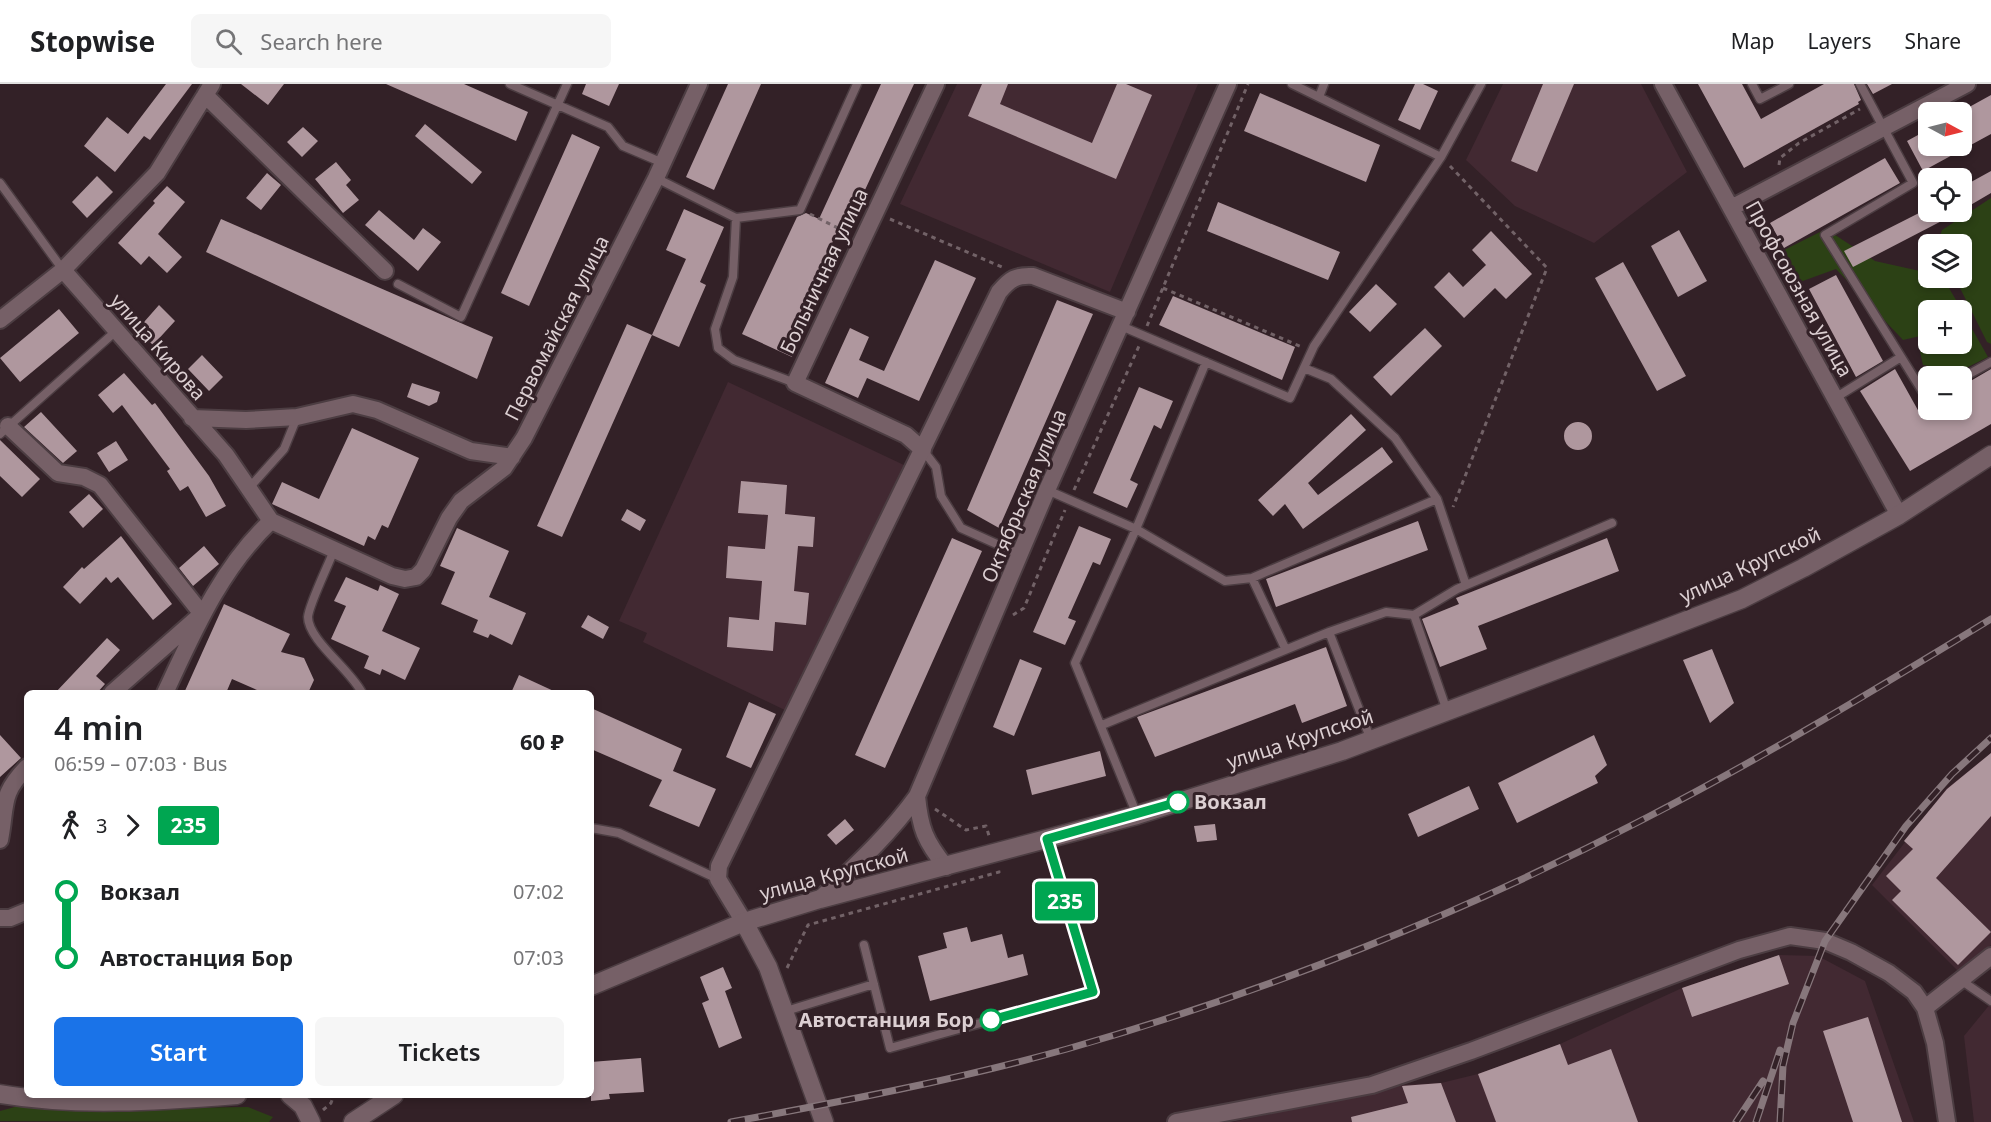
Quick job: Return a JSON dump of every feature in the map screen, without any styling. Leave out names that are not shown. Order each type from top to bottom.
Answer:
[{"type":"street","name":"Первомайская улица","points":[[334,550],[405,579],[416,577],[423,570],[449,518],[461,501],[504,468],[512,457],[656,178],[699,84]]},
{"type":"street","name":"Больничная улица","points":[[923,450],[906,435],[795,383],[936,84]]},
{"type":"street","name":"Октябрьская улица","points":[[820,899],[870,853],[897,823],[925,799],[1047,490],[1228,84]]},
{"type":"street","name":"Профсоюзная улица","points":[[1663,84],[1899,515]]},
{"type":"street","points":[[1731,208],[1967,84]]},
{"type":"street","points":[[0,320],[63,270],[157,173],[209,90],[385,271]]},
{"type":"street","name":"улица Кирова","points":[[63,270],[192,418],[246,420],[297,417],[341,405],[366,406],[471,451],[512,457]]},
{"type":"street","points":[[824,1122],[786,1011],[768,967],[718,879],[719,866],[999,292],[1009,280],[1020,275],[1033,276],[1124,319]]},
{"type":"street","points":[[192,418],[226,455],[250,487],[271,521],[334,550]]},
{"type":"street","points":[[4,430],[58,473],[84,477],[100,485],[202,615]]},
{"type":"street","name":"улица Крупской","points":[[594,985],[744,922],[820,899],[1137,815],[1371,740],[1742,599],[1899,515],[1991,455]]},
{"type":"street","points":[[166,690],[202,615],[233,562],[271,521]]},
{"type":"street","points":[[115,690],[202,615]]},
{"type":"street","points":[[0,840],[2,791],[24,770]]},
{"type":"street","points":[[925,799],[919,822],[928,844],[946,867]]},
{"type":"street","points":[[0,918],[10,918],[24,912]]},
{"type":"street","points":[[1176,1122],[1372,1085],[1471,1051],[1739,950],[1790,936],[1825,941],[1861,957],[1898,979],[1914,992],[1925,1008],[1935,1043],[1947,1122]]},
{"type":"street","points":[[1925,1008],[1991,956]]},
{"type":"street","points":[[0,1094],[35,1100],[158,1098]]},
{"type":"street","points":[[294,1098],[303,1106],[311,1122]]},
{"type":"street","points":[[353,1122],[370,1101]]},
{"type":"lane","points":[[510,84],[608,127],[622,146],[663,163]]},
{"type":"lane","points":[[398,284],[461,317],[567,84]]},
{"type":"lane","points":[[656,178],[736,218],[800,210],[856,84]]},
{"type":"lane","points":[[1292,84],[1441,157]]},
{"type":"lane","points":[[1319,97],[1324,84]]},
{"type":"lane","points":[[1124,319],[1144,335],[1290,398],[1311,351],[1441,157],[1481,84]]},
{"type":"lane","points":[[1752,84],[1760,99],[1789,84]]},
{"type":"lane","points":[[1860,84],[1913,183],[1824,235],[1918,384]]},
{"type":"lane","points":[[0,183],[63,270]]},
{"type":"lane","points":[[736,218],[733,278],[715,329],[718,348],[734,360],[795,383]]},
{"type":"lane","points":[[4,430],[116,331]]},
{"type":"lane","points":[[1835,398],[1901,357]]},
{"type":"lane","points":[[1137,815],[1075,663],[1136,529],[1206,362]]},
{"type":"lane","points":[[1972,372],[1991,362]]},
{"type":"lane","points":[[1304,368],[1331,379],[1395,438],[1437,499],[1447,523],[1466,585]]},
{"type":"lane","points":[[250,487],[284,449],[297,417]]},
{"type":"lane","points":[[923,450],[936,467],[940,496],[961,528],[1022,555]]},
{"type":"lane","points":[[1047,490],[1136,529],[1225,581],[1252,578],[1437,499]]},
{"type":"lane","points":[[1102,725],[1285,648],[1329,632],[1386,612],[1414,615],[1466,585],[1612,523]]},
{"type":"lane","points":[[334,550],[308,616],[313,633],[355,679],[360,690]]},
{"type":"lane","points":[[1252,578],[1285,648]]},
{"type":"lane","points":[[1414,615],[1447,711]]},
{"type":"lane","points":[[1329,632],[1371,740]]},
{"type":"lane","points":[[594,829],[619,833],[718,879]]},
{"type":"lane","points":[[864,945],[890,1048],[1093,992],[1047,839]]},
{"type":"lane","points":[[1962,981],[1991,1001]]},
{"type":"lane","points":[[786,1011],[874,984]]},
{"type":"path","points":[[1010,624],[1014,613],[1024,608],[1144,335],[1248,84]]},
{"type":"path","points":[[1774,186],[1780,158],[1799,143],[1858,112],[1868,98]]},
{"type":"path","points":[[1441,157],[1547,268],[1447,523]]},
{"type":"path","points":[[800,210],[862,240]]},
{"type":"path","points":[[875,213],[1020,275]]},
{"type":"path","points":[[1163,288],[1311,351]]},
{"type":"path","points":[[786,969],[808,925],[999,872],[986,826],[966,830],[925,799]]},
{"type":"shaded area","points":[[957,84],[1198,84],[1110,292],[900,204]]},
{"type":"shaded area","points":[[1503,84],[1641,84],[1687,172],[1594,243],[1515,206],[1466,160]]},
{"type":"shaded area","points":[[728,382],[906,466],[789,712],[643,642],[647,633],[619,621]]},
{"type":"shaded area","points":[[1991,753],[1991,945],[1960,973],[1872,885],[1946,789]]},
{"type":"shaded area","points":[[1779,955],[1818,956],[1865,981],[1914,1122],[1233,1122],[1401,1085],[1441,1083],[1478,1074],[1560,1044],[1682,988]]},
{"type":"shaded area","points":[[1991,1003],[1991,1122],[1974,1122],[1964,1036]]},
{"type":"green space","points":[[1991,198],[1991,344],[1987,342],[1972,312],[1972,300],[1966,300],[1960,288],[1972,288],[1972,234],[1941,234],[1942,230],[1954,222],[1972,222],[1972,210]]},
{"type":"green space","points":[[1826,229],[1875,261],[1918,271],[1918,288],[1949,288],[1956,300],[1918,300],[1918,337],[1903,340],[1836,269],[1800,282],[1782,251]]},
{"type":"green space","points":[[1972,329],[1988,357],[1970,366],[1923,365],[1920,354],[1972,354]]},
{"type":"green space","points":[[22,1105],[45,1110],[248,1107],[273,1117],[269,1122],[0,1121],[0,1111]]},
{"type":"building","points":[[166,84],[192,84],[150,140],[144,136],[115,172],[84,146],[107,117],[128,134]]},
{"type":"building","points":[[241,84],[284,84],[268,105]]},
{"type":"building","points":[[386,84],[464,84],[528,112],[516,141]]},
{"type":"building","points":[[586,84],[619,84],[609,106],[582,94]]},
{"type":"building","points":[[728,84],[761,84],[714,190],[686,177]]},
{"type":"building","points":[[881,84],[914,84],[846,231],[839,228],[797,320],[807,324],[792,357],[742,334],[797,217],[806,213],[819,219]]},
{"type":"building","points":[[982,84],[1008,84],[1000,104],[1092,143],[1117,84],[1126,84],[1152,95],[1116,179],[968,116]]},
{"type":"building","points":[[1415,84],[1423,84],[1438,91],[1420,130],[1398,120]]},
{"type":"building","points":[[1543,84],[1574,84],[1537,172],[1511,161]]},
{"type":"building","points":[[1698,84],[1742,84],[1761,119],[1824,84],[1854,84],[1861,100],[1859,104],[1744,168]]},
{"type":"building","points":[[1867,84],[1892,84],[1873,94]]},
{"type":"building","points":[[1260,93],[1380,145],[1366,182],[1244,131]]},
{"type":"building","points":[[1991,95],[1991,134],[1972,144],[1972,105]]},
{"type":"building","points":[[425,124],[482,172],[472,184],[415,136]]},
{"type":"building","points":[[303,127],[318,141],[302,157],[287,142]]},
{"type":"building","points":[[572,134],[600,147],[529,306],[501,293]]},
{"type":"building","points":[[1918,135],[1918,156],[1951,156],[1929,168],[1921,168],[1907,141]]},
{"type":"building","points":[[1885,158],[1900,183],[1784,248],[1770,223]]},
{"type":"building","points":[[336,162],[351,180],[346,185],[359,200],[343,213],[315,179]]},
{"type":"building","points":[[1991,171],[1991,193],[1972,204],[1972,181]]},
{"type":"building","points":[[267,173],[281,185],[261,210],[246,198]]},
{"type":"building","points":[[97,176],[113,192],[87,218],[72,202]]},
{"type":"building","points":[[167,186],[185,202],[158,234],[182,257],[167,273],[149,256],[141,265],[118,243],[155,203],[153,201]]},
{"type":"building","points":[[1218,202],[1340,252],[1328,280],[1207,231]]},
{"type":"building","points":[[684,209],[724,227],[700,282],[706,285],[679,347],[652,335],[686,259],[666,250]]},
{"type":"building","points":[[379,210],[414,240],[423,228],[441,242],[418,271],[365,225]]},
{"type":"building","points":[[1918,214],[1918,222],[1940,222],[1853,267],[1844,251]]},
{"type":"building","points":[[221,219],[493,337],[477,379],[206,252]]},
{"type":"building","points":[[1679,230],[1707,281],[1678,297],[1651,246]]},
{"type":"building","points":[[1491,231],[1532,274],[1506,299],[1495,288],[1464,318],[1434,287],[1449,272],[1463,287],[1486,265],[1472,250]]},
{"type":"building","points":[[935,260],[976,278],[919,401],[867,378],[858,398],[825,383],[850,328],[869,337],[859,360],[884,371]]},
{"type":"building","points":[[1623,262],[1686,376],[1657,391],[1595,278]]},
{"type":"building","points":[[1836,275],[1883,361],[1856,377],[1809,289]]},
{"type":"building","points":[[1376,284],[1397,304],[1370,332],[1349,312]]},
{"type":"building","points":[[1173,296],[1295,347],[1282,380],[1159,325]]},
{"type":"building","points":[[1057,300],[1093,314],[999,528],[967,510]]},
{"type":"building","points":[[159,305],[175,321],[153,345],[137,330]]},
{"type":"building","points":[[59,309],[79,333],[20,382],[0,358]]},
{"type":"building","points":[[627,324],[652,335],[562,537],[537,526]]},
{"type":"building","points":[[1425,328],[1442,346],[1391,396],[1373,377]]},
{"type":"building","points":[[202,355],[223,377],[209,391],[188,369]]},
{"type":"building","points":[[1895,369],[1918,410],[1918,420],[1972,420],[1972,380],[1991,369],[1991,424],[1910,471],[1860,391]]},
{"type":"building","points":[[124,373],[152,405],[155,403],[209,476],[226,506],[206,517],[188,486],[180,491],[167,471],[170,469],[122,405],[113,413],[98,395]]},
{"type":"building","points":[[412,383],[440,392],[437,402],[429,406],[407,397]]},
{"type":"building","points":[[1139,387],[1173,401],[1161,429],[1154,425],[1130,480],[1138,484],[1127,508],[1093,493]]},
{"type":"building","points":[[41,412],[77,451],[63,463],[24,427]]},
{"type":"building","points":[[1351,414],[1366,430],[1308,483],[1318,495],[1382,447],[1393,462],[1303,529],[1285,504],[1273,516],[1258,500]]},
{"type":"building","points":[[1578,422],[1588,426],[1592,436],[1588,446],[1578,450],[1568,446],[1564,436],[1568,426]]},
{"type":"building","points":[[352,428],[419,458],[388,528],[382,525],[375,540],[368,536],[364,546],[272,504],[282,482],[319,499]]},
{"type":"building","points":[[0,440],[40,479],[22,497],[0,476]]},
{"type":"building","points":[[116,441],[128,460],[109,472],[97,453]]},
{"type":"building","points":[[741,481],[787,485],[785,514],[815,517],[813,547],[798,546],[794,591],[809,593],[806,625],[775,622],[773,651],[727,647],[729,617],[759,620],[762,581],[726,578],[728,546],[765,549],[768,515],[738,513]]},
{"type":"building","points":[[89,494],[103,509],[83,528],[69,512]]},
{"type":"building","points":[[627,509],[646,520],[640,531],[621,520]]},
{"type":"building","points":[[1418,521],[1428,550],[1276,607],[1266,579]]},
{"type":"building","points":[[1079,526],[1111,539],[1100,565],[1093,562],[1068,618],[1076,621],[1065,645],[1033,632]]},
{"type":"building","points":[[457,528],[509,551],[489,597],[526,613],[512,645],[490,634],[488,638],[473,632],[478,620],[441,604],[455,572],[440,566]]},
{"type":"building","points":[[121,536],[172,604],[153,620],[118,577],[111,583],[106,577],[80,604],[63,587],[82,567],[84,569]]},
{"type":"building","points":[[952,538],[982,551],[885,768],[855,755]]},
{"type":"building","points":[[1607,538],[1619,571],[1478,626],[1487,649],[1440,667],[1422,619],[1459,604],[1456,598]]},
{"type":"building","points":[[204,546],[219,564],[193,586],[179,568]]},
{"type":"building","points":[[346,577],[378,591],[380,585],[399,594],[382,631],[420,648],[405,680],[382,669],[380,675],[364,668],[369,656],[331,639],[346,606],[334,601]]},
{"type":"building","points":[[224,604],[290,634],[281,652],[304,658],[314,680],[309,690],[257,690],[232,679],[227,690],[185,690]]},
{"type":"building","points":[[588,615],[609,627],[603,639],[581,627]]},
{"type":"building","points":[[107,638],[120,650],[96,676],[105,684],[100,690],[58,690]]},
{"type":"building","points":[[1326,647],[1347,706],[1302,723],[1295,704],[1155,757],[1137,717]]},
{"type":"building","points":[[1712,649],[1734,703],[1710,723],[1683,660]]},
{"type":"building","points":[[1020,659],[1042,668],[1014,736],[993,727]]},
{"type":"building","points":[[519,675],[552,690],[512,690]]},
{"type":"building","points":[[749,702],[776,714],[751,768],[726,757]]},
{"type":"building","points":[[594,709],[682,749],[673,771],[716,789],[699,827],[649,806],[662,780],[594,750]]},
{"type":"building","points":[[0,735],[21,758],[0,777]]},
{"type":"building","points":[[1594,735],[1607,765],[1595,776],[1598,783],[1517,823],[1498,783]]},
{"type":"building","points":[[1100,751],[1106,776],[1032,795],[1026,770]]},
{"type":"building","points":[[1991,753],[1991,816],[1936,878],[1991,932],[1958,965],[1892,900],[1901,891],[1886,876],[1913,849],[1904,841],[1947,789]]},
{"type":"building","points":[[1469,786],[1479,809],[1418,837],[1408,814]]},
{"type":"building","points":[[845,819],[854,830],[836,845],[827,835]]},
{"type":"building","points":[[1215,824],[1217,840],[1197,842],[1194,826]]},
{"type":"building","name":"Автостанция Бор","points":[[967,927],[971,942],[1002,934],[1008,958],[1023,954],[1028,975],[930,1001],[918,956],[947,948],[943,933]]},
{"type":"building","points":[[1779,955],[1789,984],[1692,1017],[1682,988]]},
{"type":"building","points":[[723,967],[732,988],[725,991],[742,1038],[719,1048],[702,1003],[709,1000],[700,977]]},
{"type":"building","points":[[1868,1017],[1902,1122],[1853,1122],[1823,1031]]},
{"type":"building","points":[[1560,1044],[1568,1065],[1611,1049],[1638,1122],[1496,1122],[1478,1074]]},
{"type":"building","points":[[641,1058],[644,1092],[609,1094],[610,1099],[591,1101],[591,1098],[594,1098],[594,1062]]},
{"type":"building","points":[[1441,1083],[1456,1122],[1352,1122],[1351,1117],[1408,1103],[1402,1086]]},
{"type":"railway","points":[[731,1122],[942,1080],[1067,1049],[1215,1003],[1362,948],[1435,918],[1577,853],[1690,795],[1863,696],[1991,619]]},
{"type":"railway","points":[[1780,1122],[1783,1066],[1793,1023],[1825,941],[1906,826],[1952,774],[1991,738]]},
{"type":"railway","points":[[1756,1122],[1780,1050]]},
{"type":"railway","points":[[1736,1122],[1763,1081]]},
{"type":"bus line","name":"235","points":[[991,1020],[1093,992],[1047,839],[1178,802]]},
{"type":"place","name":"Вокзал","points":[[1178,802]]},
{"type":"place","name":"Автостанция Бор","points":[[991,1020]]}]
